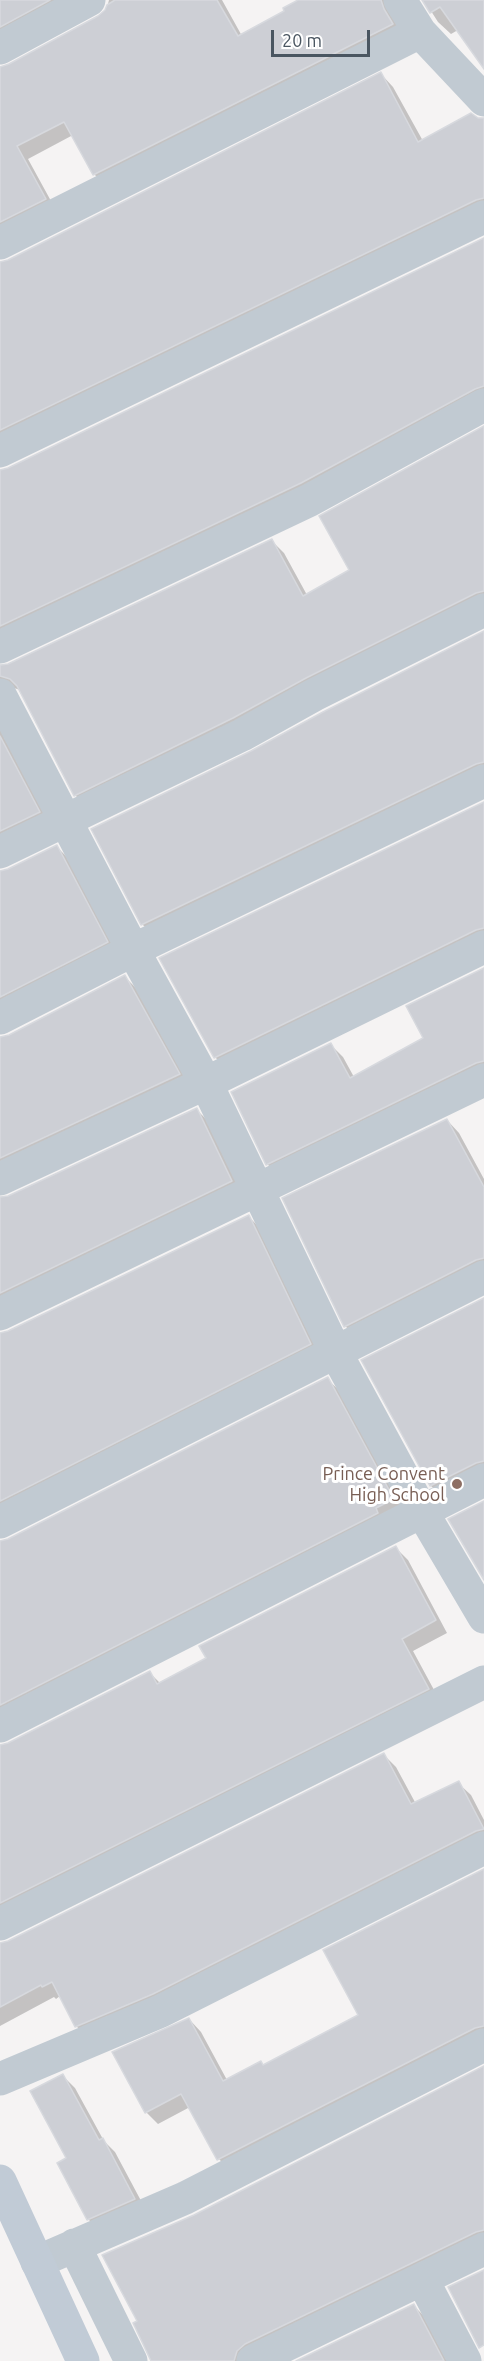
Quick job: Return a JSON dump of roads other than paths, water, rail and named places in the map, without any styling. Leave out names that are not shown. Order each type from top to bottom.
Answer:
[{"type":"street","points":[[0,48],[89,0]]},
{"type":"street","points":[[400,0],[420,32],[484,100]]},
{"type":"street","points":[[0,243],[420,32]]},
{"type":"street","points":[[0,451],[484,217]]},
{"type":"street","points":[[0,647],[310,500],[484,405]]},
{"type":"street","points":[[0,852],[64,819],[242,735],[314,695],[484,610]]},
{"type":"street","points":[[0,695],[133,950],[206,1083],[336,1353],[421,1510],[484,1617]]},
{"type":"street","points":[[0,1018],[133,950],[484,781]]},
{"type":"street","points":[[0,1179],[206,1083],[484,947]]},
{"type":"street","points":[[0,1314],[484,1080]]},
{"type":"street","points":[[0,1522],[484,1277]]},
{"type":"street","points":[[0,1726],[421,1510],[484,1480]]},
{"type":"street","points":[[0,1924],[484,1682]]},
{"type":"street","points":[[0,2079],[161,2011],[484,1848]]},
{"type":"street","points":[[37,2262],[185,2198],[484,2045]]},
{"type":"street","points":[[0,2181],[83,2361]]},
{"type":"street","points":[[74,2245],[131,2361]]},
{"type":"street","points":[[263,2359],[484,2249]]},
{"type":"street","points":[[422,2280],[465,2361]]},
{"type":"place","name":"Prince Convent High School","points":[[457,1484]]}]
